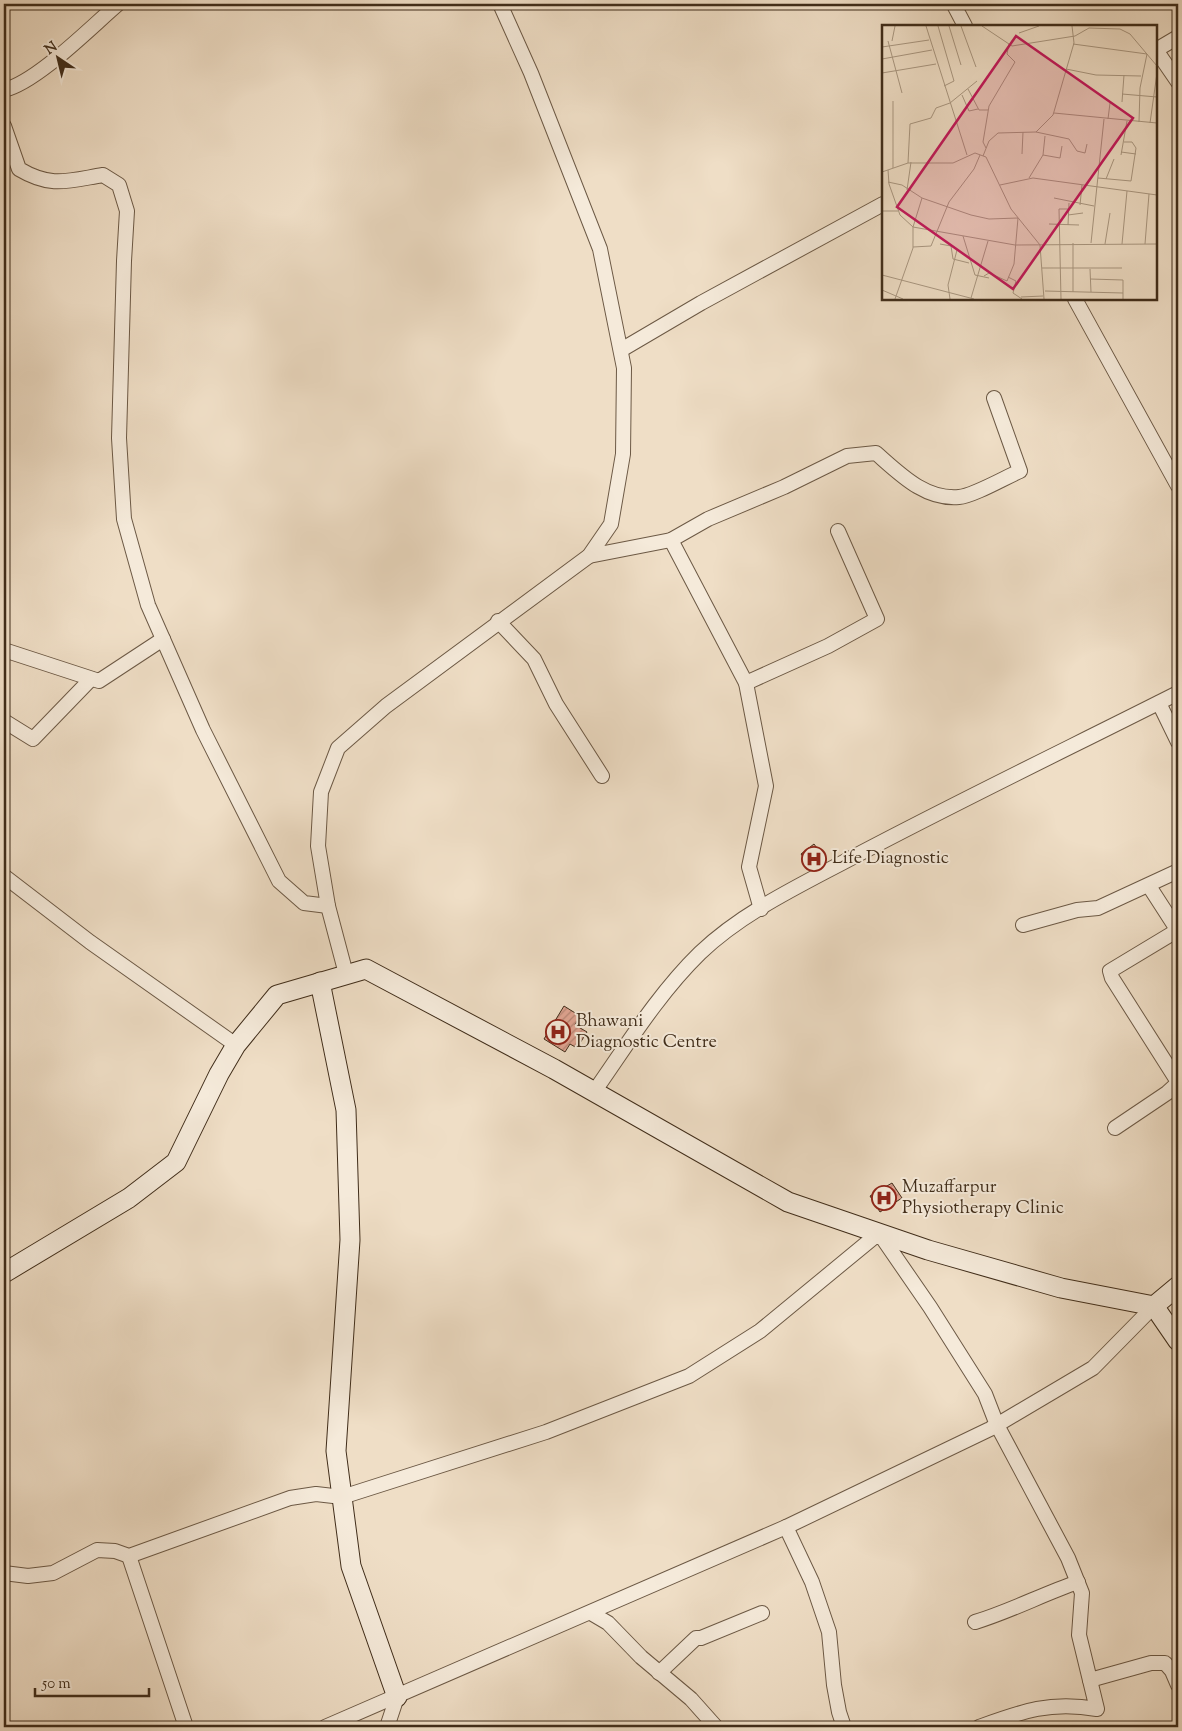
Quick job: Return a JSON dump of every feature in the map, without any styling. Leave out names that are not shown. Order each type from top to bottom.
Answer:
[{"type":"main road","points":[[4,1274],[129,1198],[176,1162],[219,1074],[236,1045],[277,994],[366,969],[594,1092],[788,1202],[928,1250],[1061,1288],[1154,1306],[1178,1341]]},
{"type":"main road","points":[[320,982],[346,1110],[350,1240],[336,1451],[351,1566],[397,1697]]},
{"type":"main road","points":[[1154,1306],[1178,1286]]},
{"type":"street","points":[[346,974],[328,906],[318,846],[321,792],[338,748],[386,706],[589,556],[611,524],[623,454],[624,368],[600,249],[531,73],[500,4]]},
{"type":"street","points":[[4,90],[16,87],[54,59],[113,5]]},
{"type":"street","points":[[955,7],[964,25]]},
{"type":"street","points":[[1157,49],[1178,37]]},
{"type":"street","points":[[1157,51],[1178,82]]},
{"type":"street","points":[[4,126],[19,169],[37,180],[56,182],[102,175],[119,185],[127,211],[119,438],[124,519],[148,604],[203,730],[279,881],[304,903],[328,906]]},
{"type":"street","points":[[621,350],[700,303],[882,205]]},
{"type":"street","points":[[1076,300],[1178,486]]},
{"type":"street","points":[[589,556],[671,540],[708,519],[784,487],[847,456],[876,453],[908,480],[934,496],[961,497],[1020,471],[994,398]]},
{"type":"street","points":[[746,683],[828,646],[877,619],[838,531]]},
{"type":"street","points":[[671,540],[746,683],[766,786],[750,867],[761,909]]},
{"type":"street","points":[[498,622],[534,659],[556,704],[602,776]]},
{"type":"street","points":[[4,650],[99,681],[163,639]]},
{"type":"street","points":[[4,721],[33,739],[91,678]]},
{"type":"street","points":[[594,1092],[646,1017],[699,954],[728,929],[788,892],[931,816],[1178,693]]},
{"type":"street","points":[[1159,703],[1178,742]]},
{"type":"street","points":[[1023,925],[1077,910],[1098,908],[1178,871]]},
{"type":"street","points":[[4,876],[90,942],[236,1045]]},
{"type":"street","points":[[1115,1128],[1167,1093],[1178,1082],[1112,978],[1110,971],[1178,930],[1149,886]]},
{"type":"street","points":[[4,1573],[28,1576],[53,1573],[97,1550],[115,1551],[129,1556],[290,1498],[316,1494],[342,1497],[546,1432],[688,1376],[760,1331],[879,1233],[930,1307],[985,1394],[997,1425],[1012,1449],[1082,1592],[1079,1635],[1097,1709],[1071,1705],[1043,1706],[979,1727]]},
{"type":"street","points":[[326,1727],[786,1527],[997,1425],[1093,1368],[1154,1306]]},
{"type":"street","points":[[786,1527],[812,1582],[829,1632],[834,1685],[844,1727]]},
{"type":"street","points":[[129,1556],[186,1727]]},
{"type":"street","points":[[975,1622],[1010,1611],[1043,1595],[1078,1582]]},
{"type":"street","points":[[591,1612],[608,1623],[659,1673],[691,1699],[716,1727]]},
{"type":"street","points":[[659,1673],[696,1638],[701,1638],[762,1613]]},
{"type":"street","points":[[1090,1680],[1150,1663],[1165,1663],[1172,1671],[1178,1685]]},
{"type":"street","points":[[387,1727],[397,1697]]},
{"type":"building","points":[[814,844],[826,861],[812,869],[801,854]]},
{"type":"building","points":[[564,1006],[580,1016],[575,1025],[587,1032],[577,1048],[570,1044],[565,1052],[544,1039]]},
{"type":"building","points":[[892,1183],[902,1198],[880,1212],[870,1196]]},
{"type":"place","name":"Life Diagnostic","points":[[814,859]]},
{"type":"place","name":"Bhawani Diagnostic Centre","points":[[558,1032]]},
{"type":"place","name":"Muzaffarpur Physiotherapy Clinic","points":[[884,1198]]}]
